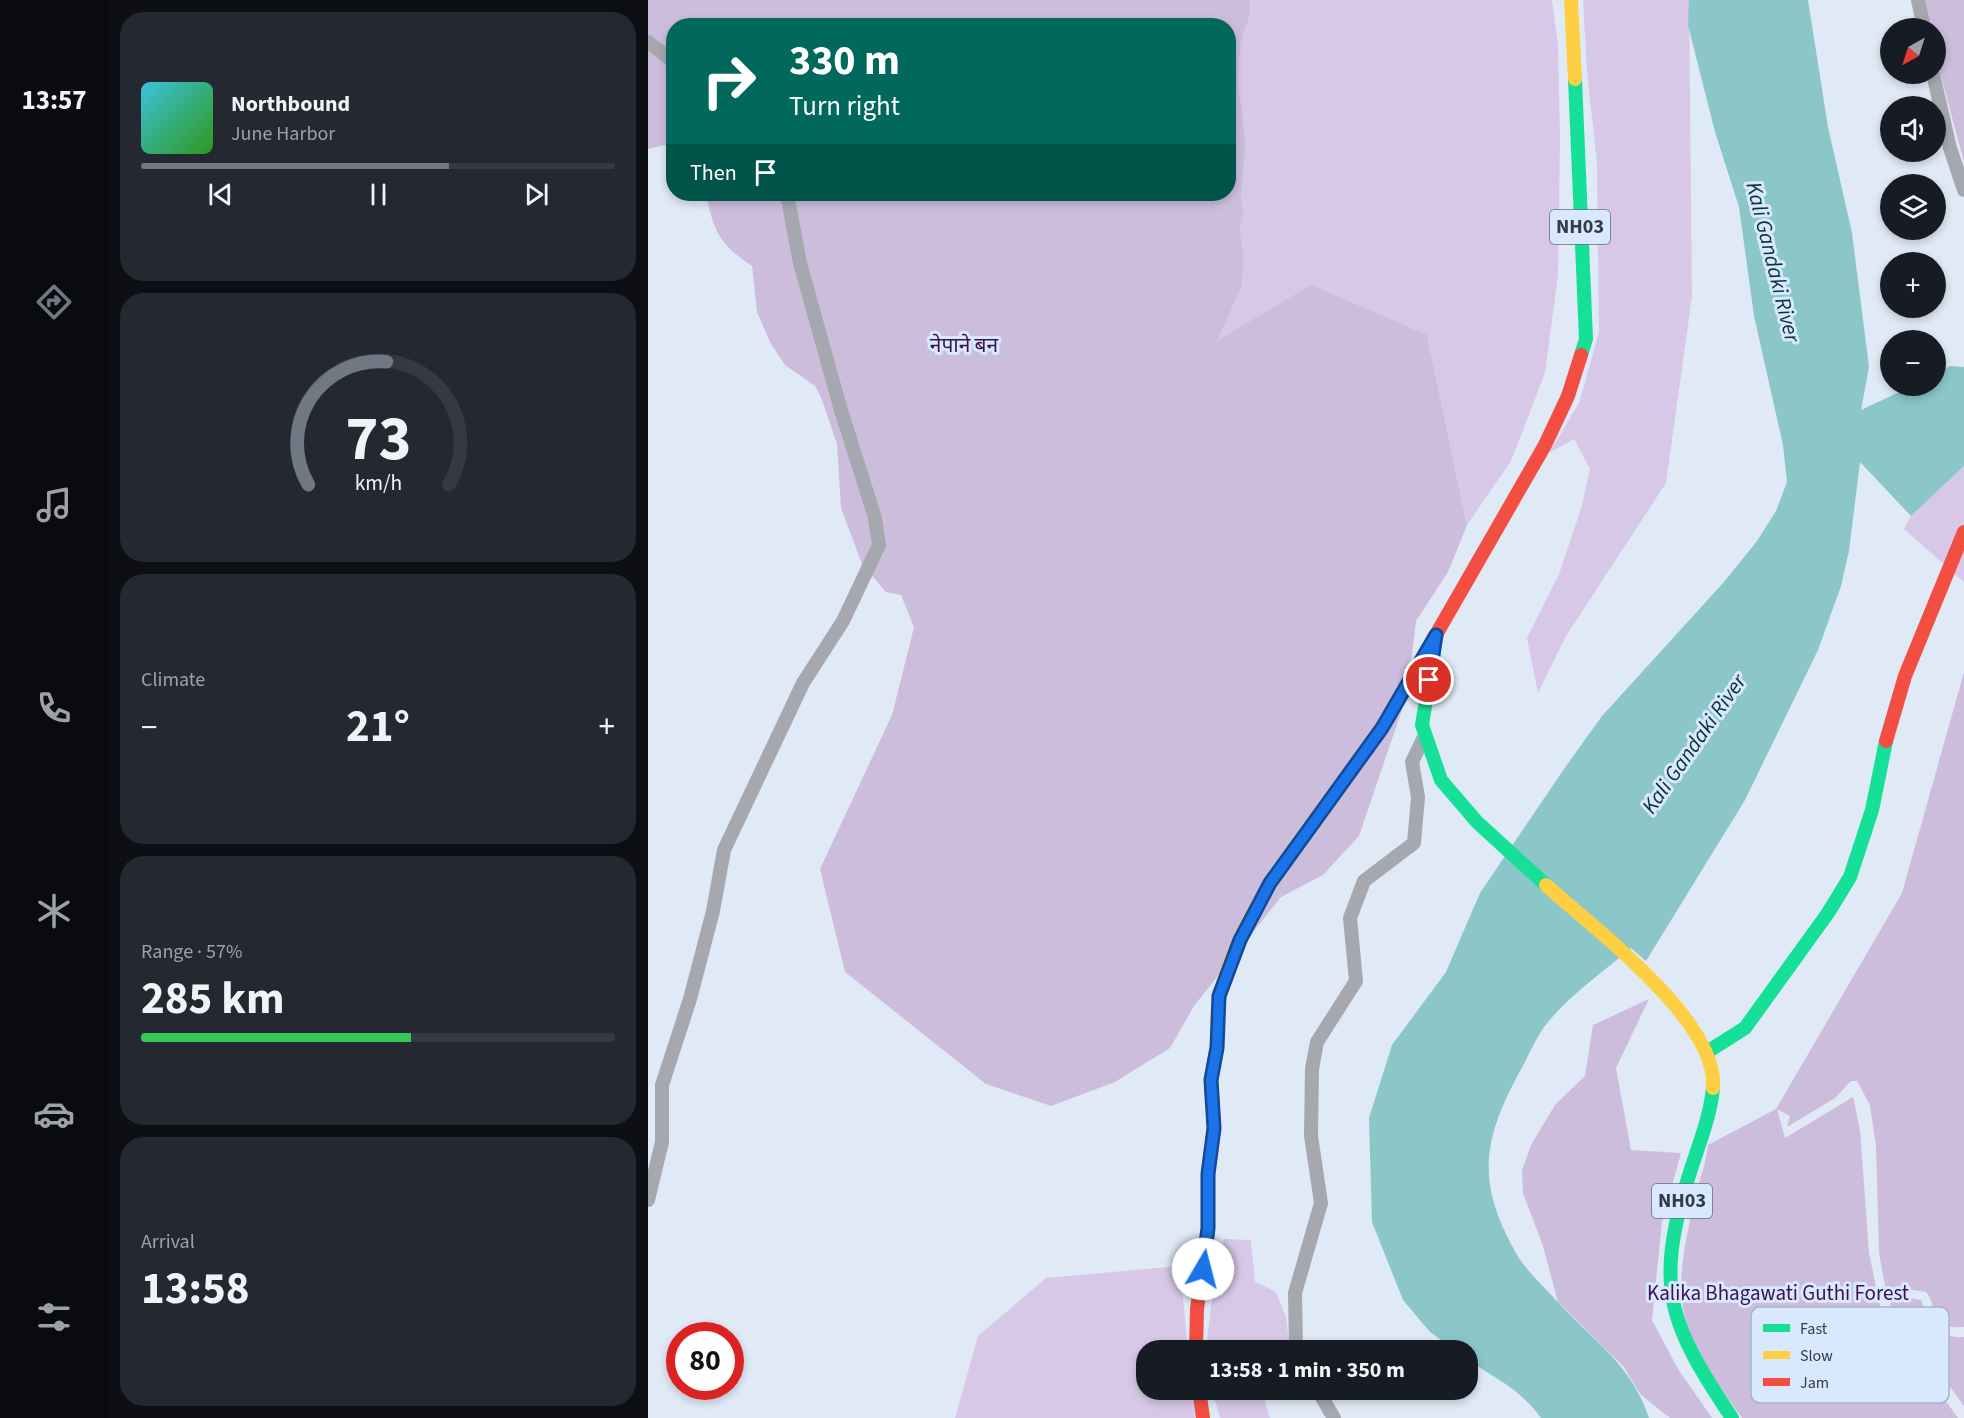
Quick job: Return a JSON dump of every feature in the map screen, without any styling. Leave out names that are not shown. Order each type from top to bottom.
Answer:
[{"type":"main road","name":"NH03","points":[[1571,0],[1586,339],[1568,396],[1545,445],[1436,635],[1422,725],[1441,780],[1477,822],[1660,988],[1691,1026],[1707,1052],[1714,1073],[1712,1095],[1674,1230],[1669,1267],[1671,1298],[1689,1350],[1732,1418]]},
{"type":"main road","points":[[1707,1052],[1745,1028],[1828,913],[1850,877],[1872,810],[1886,742],[1905,676],[1964,532]]},
{"type":"main road","points":[[1196,1340],[1197,1309],[1208,1228],[1208,1174],[1214,1128],[1211,1080],[1217,1048],[1219,996],[1240,940],[1270,883],[1382,728],[1436,635]]},
{"type":"main road","points":[[1201,1400],[1203,1418]]},
{"type":"street","points":[[1918,0],[1922,18]]},
{"type":"street","points":[[648,42],[666,56]]},
{"type":"street","points":[[1935,84],[1950,148],[1964,190]]},
{"type":"street","points":[[648,1200],[662,1142],[662,1085],[693,988],[713,911],[724,850],[803,683],[843,621],[879,545],[874,518],[800,263],[788,201]]},
{"type":"street","points":[[1296,1340],[1295,1293],[1321,1203],[1311,1136],[1312,1069],[1317,1042],[1356,981],[1350,918],[1364,881],[1414,843],[1418,797],[1412,762],[1425,735]]},
{"type":"street","points":[[1323,1400],[1334,1418]]},
{"type":"shaded area","points":[[1250,0],[1552,0],[1558,46],[1560,140],[1558,275],[1545,373],[1511,461],[1467,525],[1427,335],[1216,342],[1242,286],[1244,258],[1240,230],[1244,213],[1241,198],[1246,143],[1238,80],[1241,41],[1249,14]]},
{"type":"shaded area","points":[[1583,0],[1689,0],[1692,296],[1666,483],[1566,636],[1538,693],[1527,638],[1559,574],[1581,509],[1590,469],[1574,439],[1549,453],[1579,403],[1599,332],[1597,163],[1587,72]]},
{"type":"shaded area","points":[[1964,466],[1964,582],[1904,529],[1911,516]]},
{"type":"shaded area","points":[[1224,1239],[1251,1240],[1255,1282],[1276,1292],[1286,1317],[1289,1340],[1207,1340],[1215,1273]]},
{"type":"shaded area","points":[[1180,1266],[1187,1340],[1136,1340],[1136,1400],[1194,1400],[1195,1418],[955,1418],[978,1336],[1046,1278]]},
{"type":"shaded area","points":[[1215,1400],[1264,1400],[1270,1418],[1220,1418]]},
{"type":"green space","name":"नेपाने बन","points":[[648,0],[1250,0],[1250,14],[1241,41],[1238,80],[1246,143],[1241,198],[1244,213],[1240,230],[1244,258],[1242,286],[1217,341],[1311,285],[1427,335],[1467,525],[1448,572],[1416,621],[1407,695],[1359,836],[1323,875],[1281,897],[1194,1006],[1170,1048],[1115,1082],[1051,1106],[986,1084],[845,972],[820,869],[892,715],[914,627],[901,595],[886,592],[862,564],[841,508],[837,444],[821,397],[815,386],[785,365],[771,344],[757,312],[752,266],[725,244],[715,228],[708,201],[1236,201],[1236,18],[666,18],[666,145],[648,149]]},
{"type":"green space","points":[[1922,0],[1964,0],[1964,162],[1943,84],[1946,84],[1946,18],[1926,18]]},
{"type":"green space","name":"Kalika Bhagawati Guthi Forest","points":[[1964,672],[1964,1327],[1949,1326],[1949,1307],[1933,1307],[1926,1292],[1901,1288],[1886,1291],[1879,1253],[1876,1147],[1870,1105],[1857,1081],[1851,1081],[1835,1098],[1787,1127],[1790,1116],[1777,1109],[1785,1138],[1853,1097],[1860,1130],[1869,1253],[1880,1307],[1751,1307],[1751,1403],[1947,1403],[1958,1418],[1742,1418],[1700,1355],[1688,1327],[1682,1299],[1682,1270],[1686,1241],[1708,1145],[1776,1109],[1902,893]]},
{"type":"green space","points":[[1649,999],[1616,1068],[1631,1150],[1681,1153],[1662,1222],[1652,1320],[1678,1369],[1712,1418],[1670,1418],[1641,1395],[1623,1366],[1558,1302],[1543,1246],[1523,1193],[1522,1171],[1531,1145],[1555,1105],[1585,1076],[1593,1025]]},
{"type":"green space","points":[[1900,1296],[1921,1300],[1923,1307],[1891,1307],[1889,1297]]},
{"type":"green space","points":[[1949,1336],[1964,1337],[1964,1406],[1949,1386]]},
{"type":"water","name":"Kali Gandaki River","points":[[1689,0],[1808,0],[1828,127],[1852,233],[1869,367],[1861,410],[1891,396],[1946,396],[1946,368],[1950,366],[1964,367],[1964,466],[1911,516],[1860,462],[1849,551],[1841,586],[1818,650],[1745,800],[1646,961],[1631,948],[1564,1005],[1544,1027],[1507,1097],[1497,1120],[1489,1164],[1490,1186],[1505,1232],[1531,1274],[1621,1367],[1632,1382],[1649,1418],[1541,1418],[1516,1391],[1478,1366],[1478,1340],[1441,1340],[1430,1332],[1403,1300],[1372,1222],[1369,1118],[1392,1045],[1446,972],[1480,893],[1602,716],[1724,582],[1757,541],[1776,511],[1787,482],[1783,445],[1754,316],[1739,207],[1715,132],[1688,25]]},
{"type":"traffic: fast","points":[[1575,79],[1586,339],[1581,355]]},
{"type":"traffic: fast","points":[[1435,644],[1422,725],[1441,780],[1477,822],[1546,885]]},
{"type":"traffic: fast","points":[[1707,1052],[1745,1028],[1828,913],[1850,877],[1872,810],[1886,741]]},
{"type":"traffic: fast","points":[[1713,1088],[1706,1124],[1677,1220],[1671,1280],[1674,1306],[1682,1332],[1711,1386],[1732,1418]]},
{"type":"traffic: slow","points":[[1571,0],[1575,79]]},
{"type":"traffic: slow","points":[[1217,1045],[1220,994],[1234,954],[1252,916],[1273,879],[1348,776],[1395,706]]},
{"type":"traffic: slow","points":[[1546,885],[1621,950],[1675,1006],[1696,1034],[1709,1062],[1713,1088]]},
{"type":"traffic: jam","points":[[1395,706],[1545,445],[1568,396],[1581,355]]},
{"type":"traffic: jam","points":[[1886,741],[1905,676],[1964,532]]},
{"type":"traffic: jam","points":[[1196,1340],[1197,1309],[1208,1228],[1208,1174],[1214,1128],[1211,1080],[1217,1045]]},
{"type":"traffic: jam","points":[[1201,1400],[1203,1418]]},
{"type":"route","points":[[1203,1269],[1208,1228],[1208,1174],[1214,1128],[1211,1080],[1217,1048],[1219,996],[1240,940],[1270,883],[1382,728],[1436,635],[1429,680]]}]
